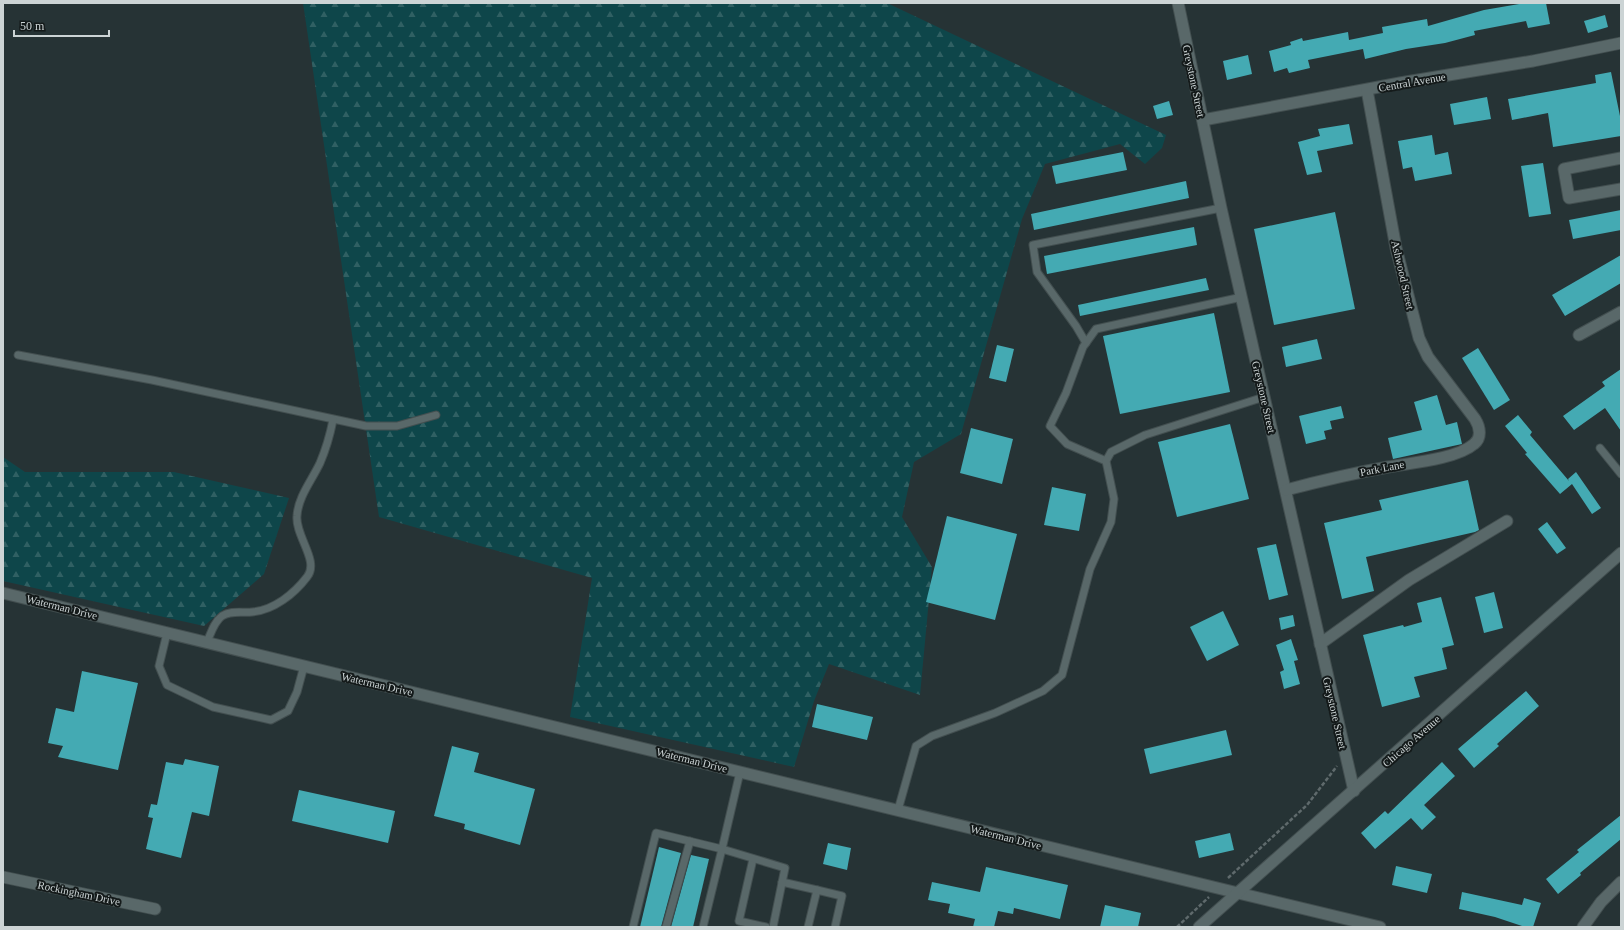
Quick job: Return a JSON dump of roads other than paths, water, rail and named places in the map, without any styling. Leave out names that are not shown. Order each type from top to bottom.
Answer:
[{"type":"street","name":"Greystone Street","points":[[1178,3],[1221,208],[1354,791]]},
{"type":"street","name":"Central Avenue","points":[[1203,120],[1533,61],[1621,43]]},
{"type":"street","name":"Ashwood Street","points":[[1367,90],[1396,248],[1415,326],[1428,357],[1478,423],[1479,433],[1476,442]]},
{"type":"street","points":[[1621,158],[1564,169],[1569,198],[1621,189]]},
{"type":"street","points":[[1579,335],[1621,312]]},
{"type":"street","name":"Park Lane","points":[[1286,490],[1322,480],[1451,454],[1464,450],[1476,442]]},
{"type":"street","points":[[1320,644],[1409,580],[1507,520]]},
{"type":"street","name":"Chicago Avenue","points":[[1200,927],[1621,553]]},
{"type":"street","name":"Waterman Drive","points":[[3,593],[1380,927]]},
{"type":"street","name":"Rockingham Drive","points":[[3,877],[155,909]]},
{"type":"street","points":[[1582,927],[1601,902],[1621,882]]},
{"type":"lane","points":[[1086,343],[1076,326],[1037,272],[1033,246],[1221,208]]},
{"type":"lane","points":[[1106,460],[1067,444],[1050,426],[1066,393],[1083,346],[1096,329],[1242,297]]},
{"type":"lane","points":[[18,354],[152,380],[366,426],[386,427],[405,425],[436,415]]},
{"type":"lane","points":[[898,810],[916,746],[932,736],[995,713],[1043,691],[1062,675],[1090,569],[1111,522],[1114,500],[1106,460],[1111,452],[1145,435],[1264,396]]},
{"type":"lane","points":[[207,642],[215,624],[221,617],[230,613],[254,612],[273,606],[294,591],[310,573],[311,563],[298,529],[297,516],[304,493],[324,454],[333,420]]},
{"type":"lane","points":[[1600,448],[1621,474]]},
{"type":"lane","points":[[168,633],[159,666],[167,686],[213,707],[271,720],[288,711],[297,692],[304,666]]},
{"type":"lane","points":[[703,927],[740,772]]},
{"type":"lane","points":[[633,927],[656,833],[722,849],[785,868],[773,927]]},
{"type":"lane","points":[[666,927],[690,841]]},
{"type":"lane","points":[[753,859],[738,924],[766,927]]},
{"type":"lane","points":[[782,882],[842,896],[835,927]]},
{"type":"lane","points":[[808,927],[817,890]]}]
